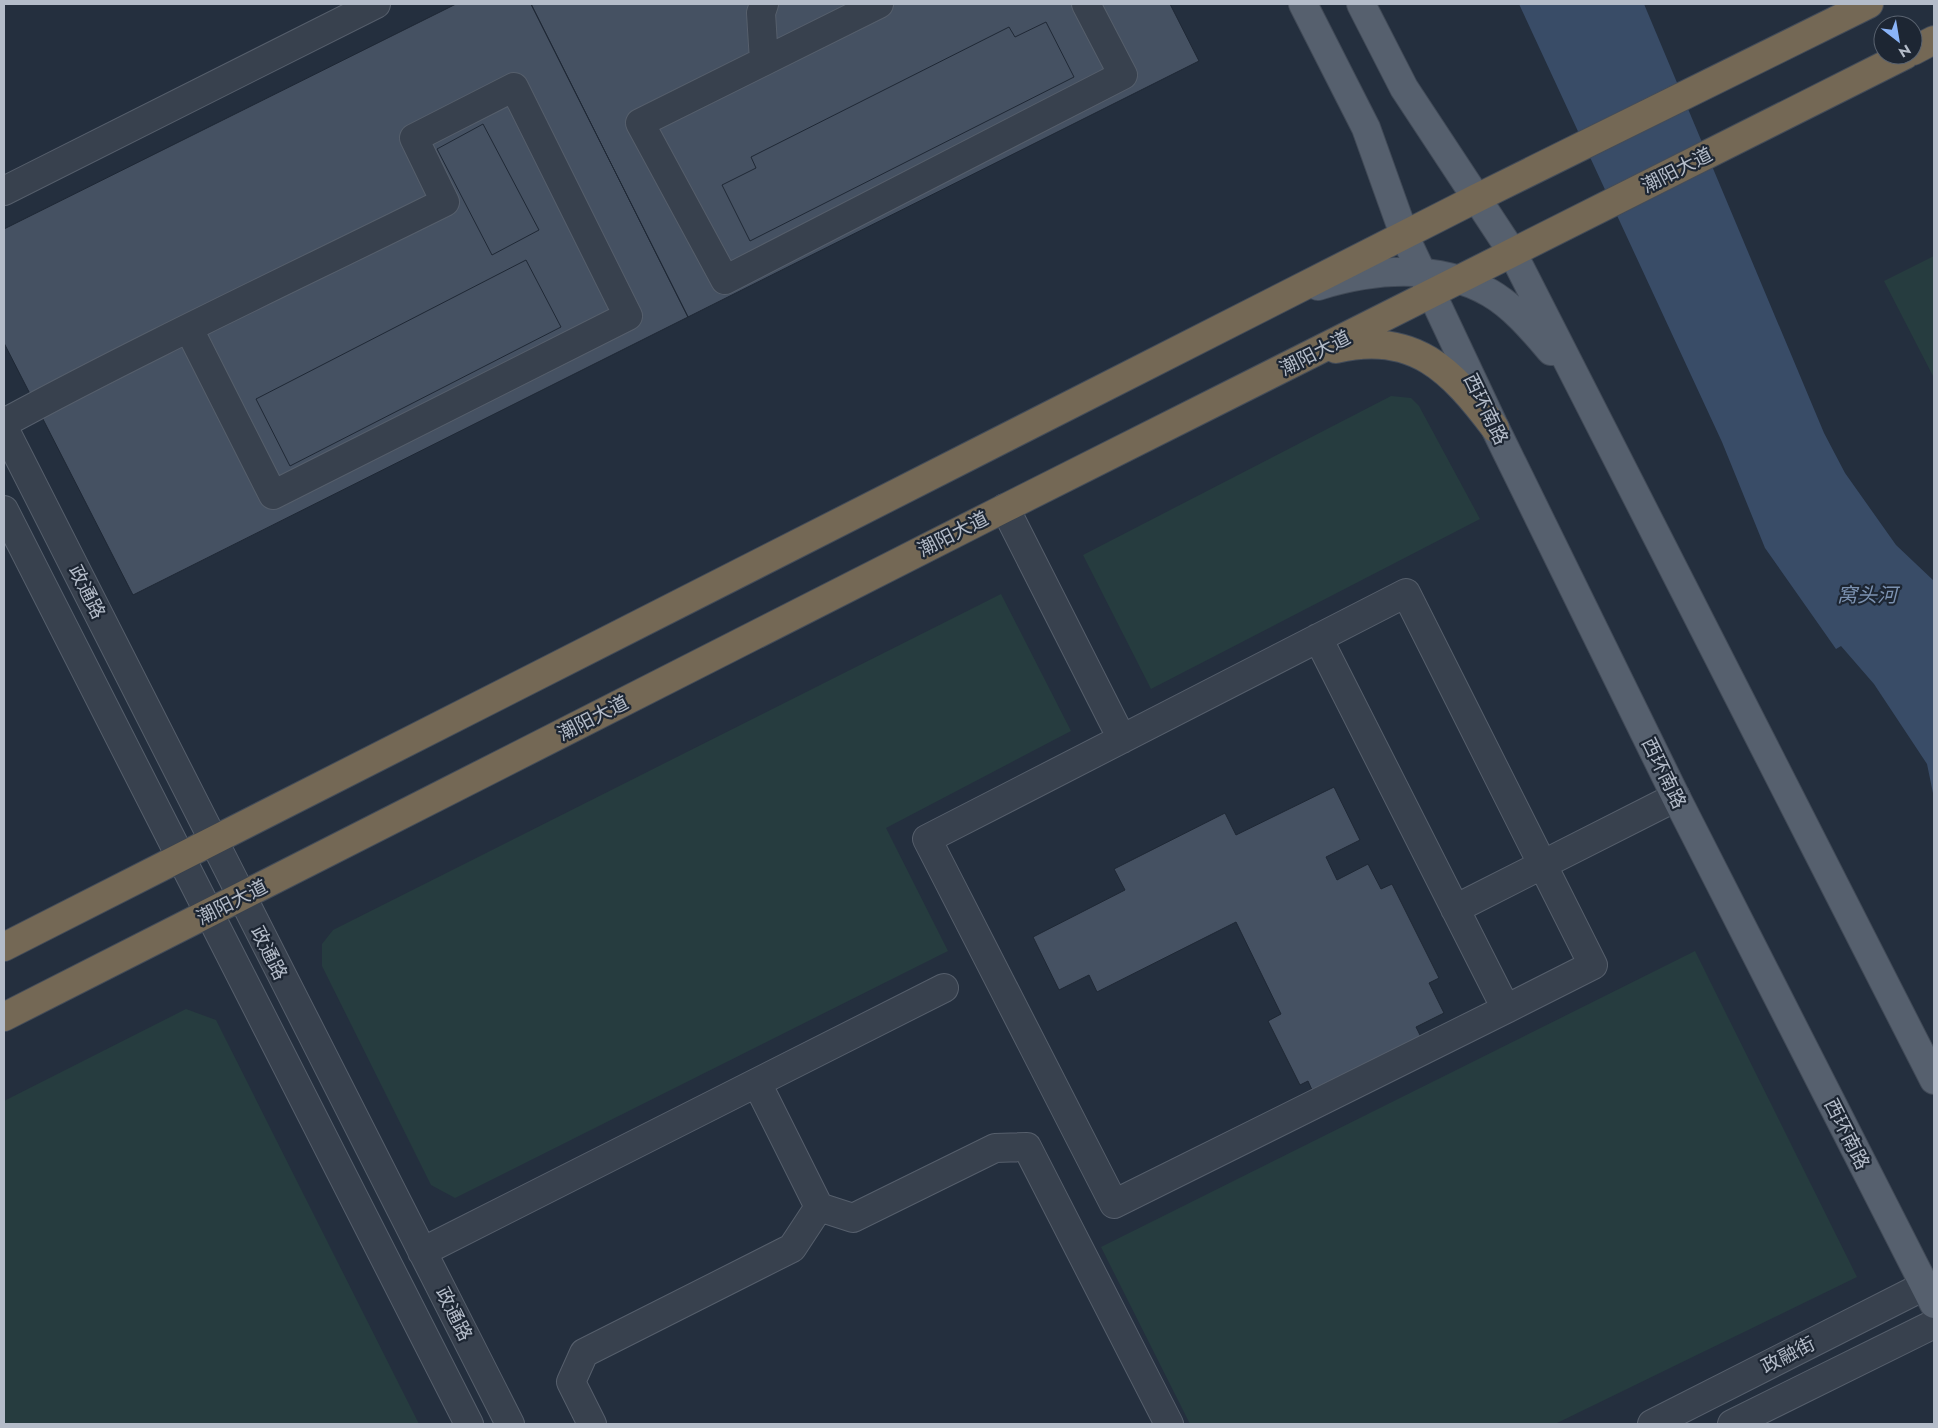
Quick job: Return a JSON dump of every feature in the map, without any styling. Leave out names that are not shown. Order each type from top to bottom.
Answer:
[{"type":"highway","points":[[4,947],[179,856],[212,841],[1477,198],[1869,4]]},
{"type":"highway","name":"潮阳大道","points":[[4,1017],[1308,356],[1426,284],[1458,279],[1885,65]]},
{"type":"highway","points":[[1308,356],[1351,346],[1383,345],[1410,350],[1432,362],[1454,378],[1495,428]]},
{"type":"main road","name":"西环南路","points":[[1303,4],[1366,128],[1405,236],[1495,428],[1676,797],[1929,1295]]},
{"type":"main road","points":[[1361,4],[1404,88],[1512,252],[1934,1080]]},
{"type":"main road","points":[[1286,296],[1344,278],[1388,271],[1426,284]]},
{"type":"main road","points":[[1458,279],[1490,294],[1513,311],[1534,331],[1583,392]]},
{"type":"street","points":[[4,190],[376,4]]},
{"type":"street","points":[[764,4],[761,13],[764,61]]},
{"type":"street","points":[[879,4],[640,123],[725,280],[1123,75],[1086,4]]},
{"type":"street","points":[[4,423],[189,329],[445,202],[414,138],[514,87],[628,316],[273,495],[189,329]]},
{"type":"street","name":"政通路","points":[[4,428],[240,898],[510,1424]]},
{"type":"street","points":[[1005,508],[1122,739]]},
{"type":"street","name":"政通路","points":[[4,510],[470,1424]]},
{"type":"street","points":[[1406,593],[1592,966],[1114,1204],[927,839],[1318,638],[1406,593]]},
{"type":"street","points":[[1318,638],[1506,1009]]},
{"type":"street","points":[[1455,908],[1676,797]]},
{"type":"street","points":[[422,1252],[944,988]]},
{"type":"street","points":[[757,1083],[819,1207],[853,1218],[994,1148],[1027,1147],[1170,1424]]},
{"type":"street","points":[[592,1424],[571,1382],[584,1353],[792,1248],[819,1207]]},
{"type":"street","name":"政融街","points":[[1652,1424],[1929,1295]]},
{"type":"street","name":"政融街","points":[[1732,1424],[1934,1324]]},
{"type":"green space","points":[[1934,256],[1934,378],[1884,281]]},
{"type":"green space","points":[[1391,396],[1411,398],[1419,406],[1480,519],[1151,689],[1083,555]]},
{"type":"green space","points":[[1001,594],[1071,731],[886,828],[948,951],[455,1198],[431,1185],[322,966],[322,944],[333,930]]},
{"type":"green space","points":[[1695,951],[1857,1277],[1555,1424],[1190,1424],[1101,1247]]},
{"type":"green space","points":[[186,1009],[216,1020],[419,1424],[4,1424],[4,1101]]},
{"type":"water","name":"窝头河","points":[[1519,4],[1644,4],[1824,433],[1845,473],[1896,545],[1934,581],[1934,798],[1927,764],[1874,684],[1841,646],[1836,649],[1765,548],[1722,442]]},
{"type":"building","points":[[456,4],[531,4],[688,317],[133,595],[4,343],[4,229]]},
{"type":"building","points":[[531,4],[1170,4],[1199,61],[688,317]]},
{"type":"building","points":[[1046,22],[1074,77],[750,241],[722,185],[756,168],[751,157],[1009,27],[1015,37]]},
{"type":"building","points":[[483,124],[539,230],[492,255],[437,149]]},
{"type":"building","points":[[526,260],[561,327],[290,466],[256,399]]},
{"type":"building","points":[[1334,787],[1360,840],[1326,857],[1337,880],[1368,864],[1381,889],[1392,884],[1439,978],[1429,983],[1444,1013],[1416,1027],[1421,1037],[1312,1090],[1308,1081],[1300,1085],[1268,1021],[1281,1014],[1236,922],[1097,992],[1089,975],[1059,990],[1033,937],[1125,890],[1114,869],[1225,813],[1236,835]]}]
